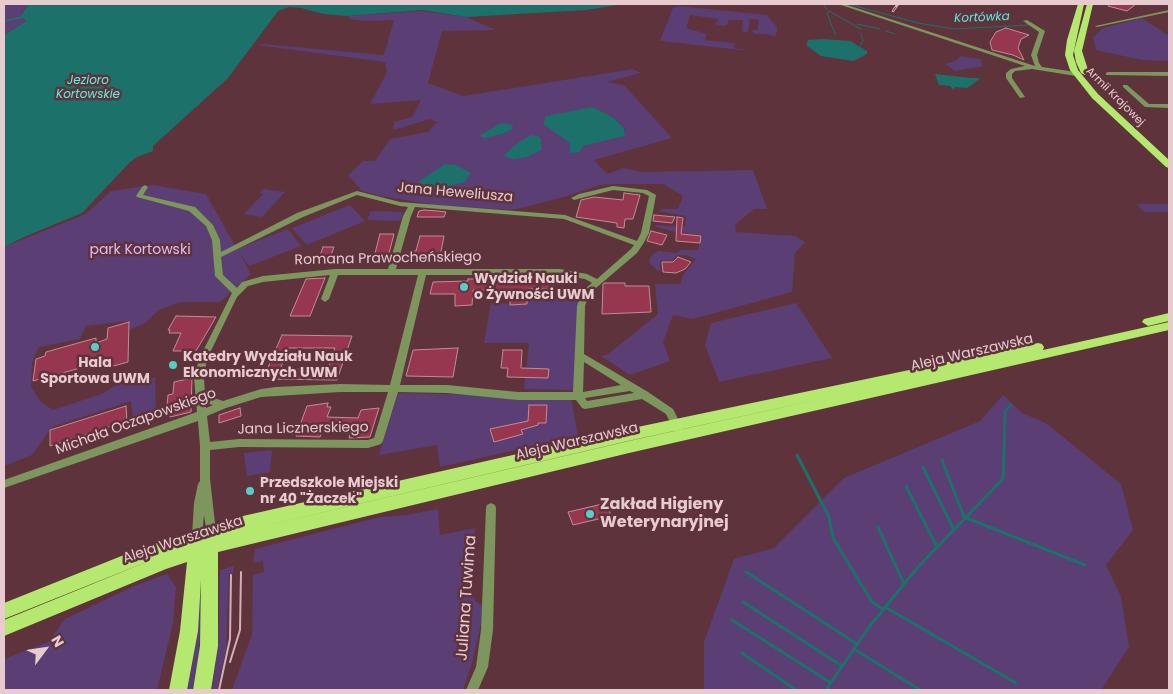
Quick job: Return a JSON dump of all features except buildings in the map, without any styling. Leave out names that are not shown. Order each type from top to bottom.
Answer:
[{"type":"main road","name":"Armii Krajowej","points":[[1081,4],[1069,56],[1095,96],[1169,165]]},
{"type":"main road","name":"Armii Krajowej","points":[[1078,72],[1080,62],[1078,51],[1090,4]]},
{"type":"main road","name":"Armii Krajowej","points":[[1078,72],[1169,158]]},
{"type":"main road","name":"Aleja Warszawska","points":[[4,611],[128,560],[203,541],[1169,317]]},
{"type":"main road","name":"Aleja Warszawska","points":[[4,628],[179,557],[203,541],[228,542],[679,430],[1169,326]]},
{"type":"main road","points":[[202,690],[209,646],[203,541]]},
{"type":"main road","points":[[178,690],[203,567],[228,542]]},
{"type":"main road","points":[[179,557],[203,567]]},
{"type":"street","points":[[840,4],[1032,67],[1078,72]]},
{"type":"street","points":[[1097,26],[1169,8]]},
{"type":"street","points":[[1025,21],[1042,31],[1034,55],[1036,64],[1040,68]]},
{"type":"street","points":[[1022,97],[1008,74],[1014,69],[1032,67]]},
{"type":"street","points":[[1108,74],[1169,74]]},
{"type":"street","points":[[1125,86],[1147,106],[1169,106]]},
{"type":"street","points":[[145,187],[139,196],[192,208],[212,229],[218,256],[218,276],[236,292],[203,359],[199,378],[205,446],[204,478],[199,503],[203,541]]},
{"type":"street","points":[[574,198],[613,188],[654,192],[645,232],[639,244],[634,251],[585,293],[581,306],[578,396],[585,405],[645,395]]},
{"type":"street","name":"Jana Heweliusza","points":[[218,256],[300,215],[357,193],[400,204],[565,217],[639,244]]},
{"type":"street","points":[[391,272],[407,216],[413,205]]},
{"type":"street","points":[[325,299],[335,272]]},
{"type":"street","name":"Romana Prawocheńskiego","points":[[236,292],[244,284],[263,279],[335,272],[560,272],[587,277],[596,282]]},
{"type":"street","name":"Jana Licznerskiego","points":[[205,446],[239,443],[368,444],[378,441],[384,426],[422,273]]},
{"type":"street","points":[[580,356],[670,412],[679,430]]},
{"type":"street","points":[[578,396],[630,387]]},
{"type":"street","name":"Michała Oczapowskiego","points":[[4,484],[202,415],[223,405],[276,390],[447,389],[518,396],[578,396]]},
{"type":"street","points":[[201,397],[223,405]]},
{"type":"street","name":"Juliana Tuwima","points":[[472,690],[482,667],[487,630],[491,508]]},
{"type":"green space","points":[[4,4],[29,4],[21,14],[27,20],[4,35]]},
{"type":"green space","points":[[678,6],[767,15],[777,27],[777,31],[775,37],[767,34],[754,34],[752,30],[757,30],[759,20],[754,19],[750,19],[748,33],[742,31],[743,20],[729,20],[727,25],[722,26],[715,24],[719,19],[690,15],[686,28],[707,34],[705,40],[735,43],[734,48],[750,51],[660,41],[673,8]]},
{"type":"green space","points":[[421,11],[466,17],[496,30],[442,31],[428,83],[464,96],[633,69],[641,73],[607,82],[624,85],[672,138],[594,160],[607,174],[624,168],[642,172],[753,170],[767,209],[754,209],[735,225],[736,232],[795,236],[805,242],[795,253],[792,292],[693,319],[673,315],[663,342],[670,361],[630,375],[601,356],[607,355],[658,314],[655,284],[680,284],[683,275],[696,259],[686,255],[677,255],[673,260],[660,261],[660,270],[658,271],[649,262],[651,256],[658,251],[677,253],[681,250],[698,250],[702,235],[675,232],[656,227],[656,225],[685,227],[686,216],[658,211],[662,209],[678,209],[683,196],[663,184],[610,184],[600,185],[564,197],[513,210],[442,206],[362,191],[348,175],[363,161],[375,161],[390,139],[428,132],[437,122],[430,119],[393,130],[394,122],[412,117],[421,100],[370,104],[387,72],[385,62],[257,45],[384,55],[394,20],[366,21],[349,19],[349,16]],"holes":[[[592,107],[614,118],[624,128],[625,136],[583,146],[570,152],[570,143]]]},
{"type":"green space","points":[[1142,18],[1169,36],[1169,61],[1142,60],[1096,50],[1093,37],[1103,28]]},
{"type":"green space","points":[[961,56],[980,59],[983,66],[955,71],[945,64],[955,61]]},
{"type":"green space","name":"park Kortowski","points":[[153,185],[206,194],[237,249],[288,229],[301,246],[249,266],[239,252],[251,274],[220,302],[181,302],[159,310],[144,324],[128,330],[129,321],[86,326],[80,339],[39,347],[32,363],[31,386],[40,401],[53,410],[104,393],[130,375],[155,378],[156,416],[133,420],[131,401],[52,427],[32,455],[4,466],[4,247],[86,214],[111,191]]},
{"type":"green space","points":[[264,189],[285,192],[262,217],[244,214],[263,194],[259,193]]},
{"type":"green space","points":[[1136,204],[1169,204],[1169,212],[1145,212]]},
{"type":"green space","points":[[350,205],[365,221],[307,245],[292,228]]},
{"type":"green space","points":[[371,211],[403,212],[400,221],[367,220]]},
{"type":"green space","points":[[530,290],[580,293],[574,390],[524,389],[529,343],[484,343],[491,303],[528,304]]},
{"type":"green space","points":[[796,303],[832,358],[719,382],[705,345],[711,323]]},
{"type":"green space","points":[[398,393],[571,397],[578,436],[440,467],[437,445],[379,455]]},
{"type":"green space","points":[[1003,395],[1022,413],[1046,423],[1121,484],[1133,530],[1106,565],[1121,597],[1129,647],[1101,690],[704,690],[704,642],[734,559],[774,548],[844,478],[980,421]]},
{"type":"green space","points":[[272,450],[270,472],[247,476],[244,453]]},
{"type":"green space","points":[[438,509],[440,535],[475,528],[472,564],[464,572],[464,577],[476,602],[485,606],[472,663],[463,690],[232,690],[252,634],[253,575],[264,572],[263,561],[253,563],[255,549],[380,517],[407,515]]},
{"type":"green space","points":[[234,566],[233,573],[229,575],[226,650],[217,690],[212,690],[218,646],[220,570]]},
{"type":"green space","points":[[167,574],[176,587],[173,623],[157,690],[4,690],[4,659],[48,642],[65,619],[134,586]]},
{"type":"green space","points":[[201,596],[198,661],[192,690],[184,690],[191,661],[199,597]]},
{"type":"water","name":"Jezioro Kortowskie","points":[[29,4],[624,4],[586,10],[466,17],[422,10],[347,16],[324,14],[289,7],[278,11],[228,78],[153,146],[153,151],[137,157],[129,163],[82,213],[4,247],[4,35],[26,21],[21,15]]},
{"type":"water","points":[[808,40],[850,41],[867,51],[867,54],[853,61],[821,56],[806,45]]},
{"type":"water","points":[[935,74],[981,78],[967,88],[955,87],[954,90],[950,86],[939,85]]},
{"type":"water","points":[[593,107],[614,118],[624,128],[625,136],[583,146],[580,152],[570,153],[570,143],[543,124],[546,116]]},
{"type":"water","points":[[501,123],[513,125],[512,129],[505,133],[485,138],[479,136]]},
{"type":"water","points":[[531,135],[538,136],[541,139],[541,150],[527,157],[513,159],[503,156],[519,142]]},
{"type":"water","points":[[445,164],[456,165],[471,173],[464,182],[436,190],[418,182]]},
{"type":"waterway","points":[[825,4],[824,6],[827,9]]},
{"type":"waterway","name":"Kortówka","points":[[848,4],[918,23],[954,29],[1029,25]]},
{"type":"waterway","points":[[835,34],[827,13],[829,11],[861,29]]},
{"type":"waterway","points":[[4,21],[23,17]]},
{"type":"waterway","points":[[857,24],[880,29]]},
{"type":"waterway","points":[[886,31],[895,34]]},
{"type":"waterway","points":[[860,46],[863,41],[861,33]]},
{"type":"waterway","points":[[1004,451],[1005,411],[1011,405]]},
{"type":"waterway","points":[[966,518],[1003,479],[1004,450]]},
{"type":"waterway","points":[[797,455],[829,517],[833,538],[872,602],[883,609]]},
{"type":"waterway","points":[[942,460],[966,518]]},
{"type":"waterway","points":[[923,467],[954,530]]},
{"type":"waterway","points":[[906,486],[937,547]]},
{"type":"waterway","points":[[954,530],[966,518]]},
{"type":"waterway","points":[[966,518],[1085,565]]},
{"type":"waterway","points":[[878,527],[904,584]]},
{"type":"waterway","points":[[885,607],[918,567],[954,530]]},
{"type":"waterway","points":[[746,572],[857,644]]},
{"type":"waterway","points":[[743,602],[842,666]]},
{"type":"waterway","points":[[831,683],[869,627],[885,607]]},
{"type":"waterway","points":[[885,607],[1016,683]]},
{"type":"waterway","points":[[732,620],[831,683]]},
{"type":"waterway","points":[[854,649],[920,690]]},
{"type":"waterway","points":[[742,653],[796,690]]},
{"type":"waterway","points":[[826,690],[831,683]]},
{"type":"tram line","points":[[230,662],[240,630],[241,572]]},
{"type":"tram line","points":[[219,690],[230,639],[231,575]]},
{"type":"railway","points":[[893,11],[898,4]]},
{"type":"place","name":"Wydział Nauki o Żywności UWM","points":[[464,287]]},
{"type":"place","name":"Hala Sportowa UWM","points":[[95,347]]},
{"type":"place","name":"Katedry Wydziału Nauk Ekonomicznych UWM","points":[[173,365]]},
{"type":"place","name":"Przedszkole Miejski nr 40 \"Żaczek\"","points":[[250,491]]},
{"type":"place","name":"Zakład Higieny Weterynaryjnej","points":[[590,514]]}]
